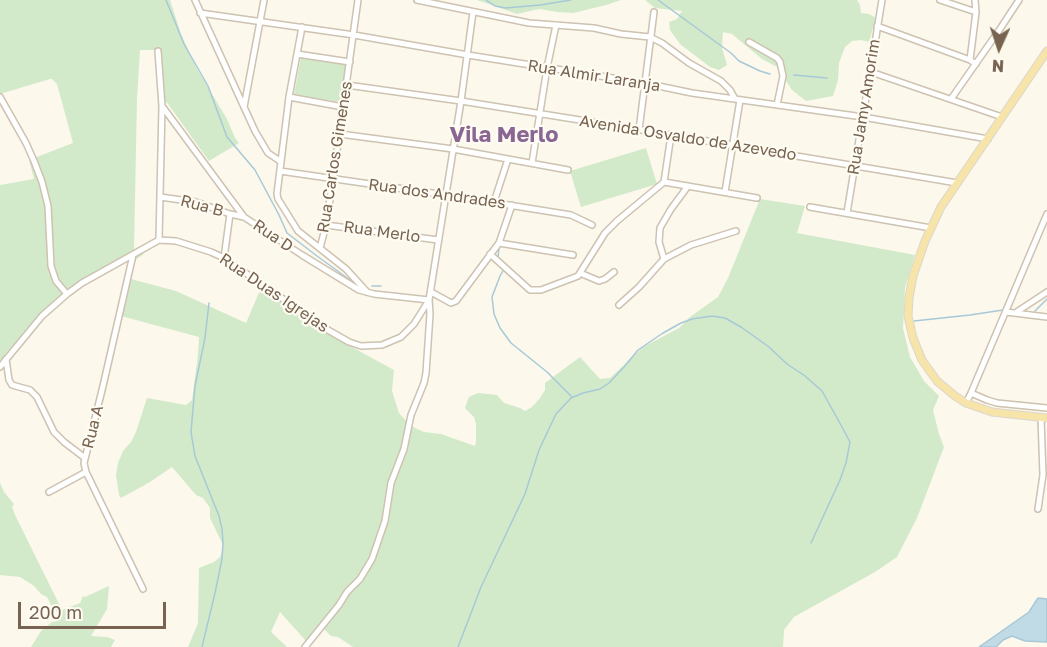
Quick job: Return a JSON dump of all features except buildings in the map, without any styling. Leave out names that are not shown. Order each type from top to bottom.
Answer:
[{"type":"main road","points":[[1044,418],[992,412],[966,403],[955,396],[928,371],[918,352],[908,316],[913,276],[941,207],[1047,51]]},
{"type":"street","points":[[195,0],[255,131],[270,155],[280,161]]},
{"type":"street","points":[[244,107],[264,0]]},
{"type":"street","name":"Rua Carlos Gimenes","points":[[358,0],[340,134],[326,225],[320,248],[357,279],[368,293]]},
{"type":"street","points":[[417,0],[530,23],[594,28],[651,37],[662,43],[689,63],[721,81],[738,99],[725,192]]},
{"type":"street","name":"Rua Jamy Amorim","points":[[848,213],[882,0]]},
{"type":"street","points":[[940,0],[976,12]]},
{"type":"street","points":[[970,60],[976,12],[975,0]]},
{"type":"street","points":[[951,99],[1019,0]]},
{"type":"street","points":[[305,647],[347,592],[360,579],[372,558],[385,521],[391,483],[404,449],[411,415],[424,383],[429,337],[429,300],[473,12]]},
{"type":"street","points":[[639,130],[654,12]]},
{"type":"street","name":"Rua Almir Laranja","points":[[200,13],[354,35],[644,82],[692,93],[863,117],[987,139]]},
{"type":"street","points":[[532,163],[556,25]]},
{"type":"street","points":[[877,26],[976,64]]},
{"type":"street","points":[[302,27],[289,97],[277,189],[278,199],[298,231],[320,248]]},
{"type":"street","points":[[749,42],[777,58],[782,66],[783,76],[777,105]]},
{"type":"street","points":[[0,367],[42,316],[67,294],[82,283],[159,240],[162,106],[158,51]]},
{"type":"street","points":[[297,54],[350,62]]},
{"type":"street","points":[[871,72],[1002,117]]},
{"type":"street","name":"Avenida Osvaldo de Azevedo","points":[[347,85],[461,101],[957,183]]},
{"type":"street","points":[[0,97],[26,143],[38,171],[48,206],[51,266],[56,281],[67,294]]},
{"type":"street","points":[[289,97],[343,107]]},
{"type":"street","name":"Rua D","points":[[162,106],[244,217],[357,289],[368,293],[429,300]]},
{"type":"street","points":[[340,134],[453,149],[568,170]]},
{"type":"street","points":[[490,254],[526,288],[533,291],[570,279],[580,273],[605,233],[664,182],[671,135]]},
{"type":"street","points":[[494,202],[508,159]]},
{"type":"street","name":"Rua dos Andrades","points":[[280,171],[571,215],[592,225]]},
{"type":"street","points":[[664,182],[757,198]]},
{"type":"street","points":[[664,259],[659,242],[660,228],[671,208],[688,186]]},
{"type":"street","name":"Rua B","points":[[160,197],[196,202],[244,217]]},
{"type":"street","points":[[431,292],[451,303],[455,302],[499,243],[512,205]]},
{"type":"street","points":[[810,207],[931,228]]},
{"type":"street","points":[[224,258],[230,214]]},
{"type":"street","points":[[966,403],[1047,214]]},
{"type":"street","name":"Rua Merlo","points":[[326,225],[438,240]]},
{"type":"street","points":[[619,305],[664,259],[691,245],[736,231]]},
{"type":"street","name":"Rua Duas Igrejas","points":[[159,240],[170,240],[224,258],[327,330],[361,346],[382,345],[401,337],[414,324],[429,300]]},
{"type":"street","points":[[499,243],[573,255]]},
{"type":"street","name":"Rua A","points":[[133,255],[84,463],[86,472],[143,589]]},
{"type":"street","points":[[580,273],[598,281],[614,272]]},
{"type":"street","points":[[1014,313],[1047,292]]},
{"type":"street","points":[[1006,312],[1047,317]]},
{"type":"street","points":[[6,359],[12,385],[30,390],[37,396],[54,432],[85,458]]},
{"type":"street","points":[[971,393],[997,402],[1047,408]]},
{"type":"street","points":[[1038,509],[1045,476],[1044,418]]},
{"type":"street","points":[[49,492],[86,472]]},
{"type":"green space","points":[[0,0],[170,0],[181,34],[196,67],[239,143],[209,161],[164,100],[161,50],[140,50],[134,249],[144,254],[135,260],[110,265],[87,277],[58,297],[25,331],[0,362],[0,185],[34,179],[29,160],[73,143],[57,84],[52,79],[0,94]]},
{"type":"green space","points":[[477,0],[621,0],[573,13],[539,9],[517,14]]},
{"type":"green space","points":[[645,0],[857,0],[861,13],[876,18],[869,42],[852,41],[845,47],[839,63],[838,80],[833,96],[806,101],[792,90],[777,67],[762,59],[732,34],[723,32],[722,48],[727,65],[719,70],[710,67],[680,44],[670,30],[669,22],[677,19],[682,11],[655,8]]},
{"type":"green space","points":[[301,56],[347,64],[340,102],[294,95]]},
{"type":"green space","points":[[646,148],[657,184],[581,207],[570,171]]},
{"type":"green space","points":[[760,199],[805,206],[797,233],[915,255],[905,288],[903,328],[910,357],[924,381],[939,396],[933,410],[944,447],[917,518],[897,557],[875,572],[794,617],[784,630],[783,647],[353,647],[338,637],[331,636],[322,627],[306,641],[280,612],[271,632],[287,647],[188,647],[198,623],[199,568],[214,562],[220,557],[222,551],[222,543],[210,518],[210,508],[172,467],[121,498],[116,475],[118,463],[136,432],[147,398],[186,405],[192,400],[199,337],[121,316],[131,279],[176,291],[246,323],[261,288],[348,345],[394,370],[392,391],[399,413],[409,424],[424,432],[441,434],[475,446],[476,424],[474,417],[465,408],[469,397],[478,393],[497,395],[504,403],[525,411],[540,398],[545,390],[545,383],[580,357],[600,379],[610,378],[643,347],[679,328],[718,297]]},
{"type":"green space","points":[[0,483],[14,504],[12,507],[16,517],[62,610],[80,603],[83,596],[109,586],[107,609],[91,636],[115,640],[111,647],[31,647],[41,631],[60,617],[47,597],[34,586],[20,577],[0,575]]},
{"type":"water","points":[[1038,598],[1047,599],[1047,642],[1025,641],[1012,636],[1003,640],[996,647],[979,647],[1029,612]]},
{"type":"waterway","points":[[166,0],[184,44],[208,86],[227,137],[255,170],[287,233],[355,282]]},
{"type":"waterway","points":[[486,0],[495,6],[506,8],[571,0]]},
{"type":"waterway","points":[[658,0],[739,61],[770,74]]},
{"type":"waterway","points":[[794,75],[827,78]]},
{"type":"waterway","points":[[498,258],[499,248]]},
{"type":"waterway","points":[[504,269],[492,297],[494,314],[500,328],[511,343],[547,372],[572,397]]},
{"type":"waterway","points":[[372,286],[381,286]]},
{"type":"waterway","points":[[1035,311],[1047,299]]},
{"type":"waterway","points":[[202,647],[222,559],[223,543],[219,516],[195,456],[191,432],[195,386],[205,338],[209,303]]},
{"type":"waterway","points":[[914,321],[1003,310]]},
{"type":"waterway","points":[[458,647],[481,587],[525,494],[539,450],[556,414],[571,398],[600,389],[609,383],[638,350],[663,333],[692,319],[712,316],[725,318],[769,347],[822,391],[850,442],[840,480],[811,543]]},
{"type":"district","name":"Vila Merlo","points":[[504,135]]}]
